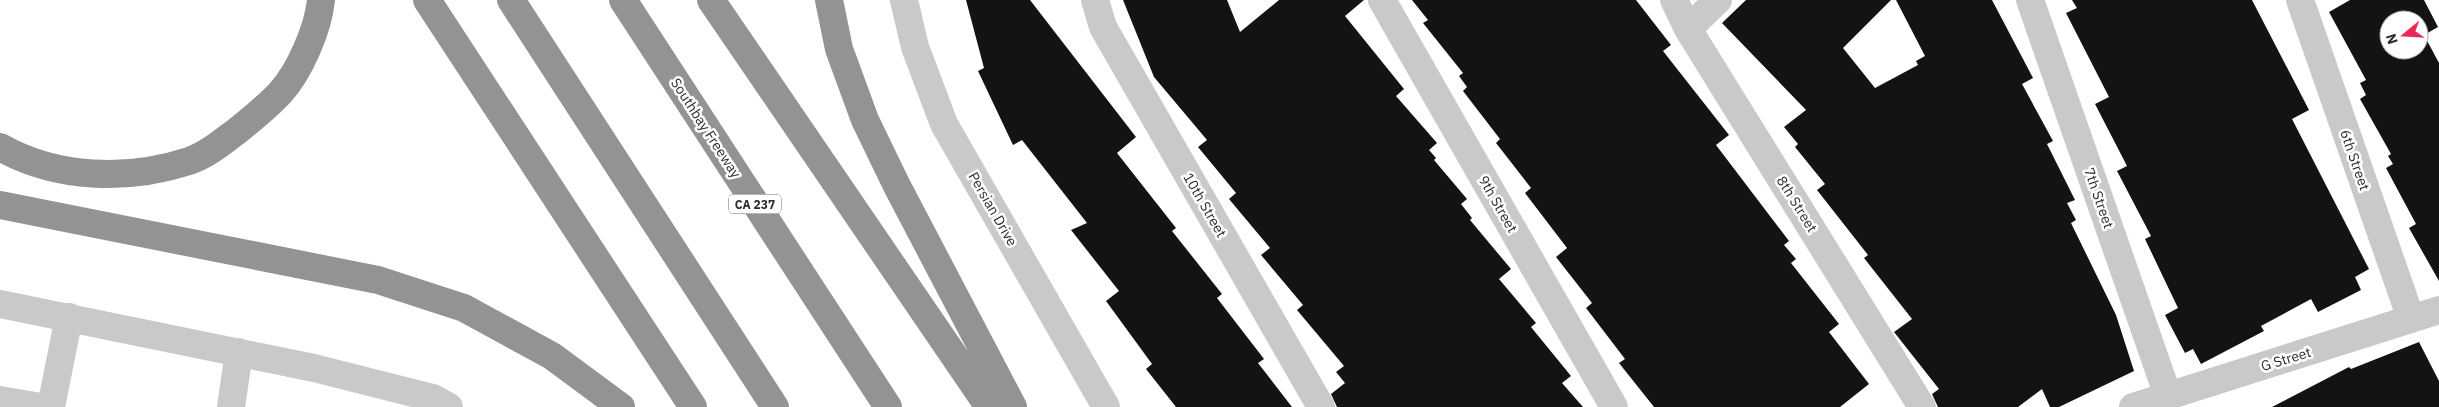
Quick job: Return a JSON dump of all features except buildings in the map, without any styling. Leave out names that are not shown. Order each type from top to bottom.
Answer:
[{"type":"highway","points":[[0,147],[53,167],[80,173],[107,174],[159,169],[190,160],[216,147],[259,113],[281,92],[311,40],[321,0]]},
{"type":"highway","points":[[428,0],[693,407]]},
{"type":"highway","points":[[511,0],[775,407]]},
{"type":"highway","name":"Southbay Freeway","points":[[623,0],[888,407]]},
{"type":"highway","points":[[711,0],[989,407]]},
{"type":"highway","points":[[829,0],[839,49],[866,120],[897,186],[1013,407]]},
{"type":"highway","points":[[0,205],[378,280],[464,308],[552,356],[621,407]]},
{"type":"street","name":"Persian Drive","points":[[904,0],[915,47],[944,124],[1106,407]]},
{"type":"street","name":"10th Street","points":[[1095,0],[1102,27],[1321,407]]},
{"type":"street","name":"9th Street","points":[[1382,0],[1614,407]]},
{"type":"street","name":"8th Street","points":[[1674,0],[1688,28],[1922,407]]},
{"type":"street","points":[[1688,28],[1718,0]]},
{"type":"street","name":"7th Street","points":[[2030,0],[2168,396]]},
{"type":"street","name":"6th Street","points":[[2300,0],[2411,319]]},
{"type":"street","points":[[0,304],[314,368],[424,396],[449,407]]},
{"type":"street","name":"G Street","points":[[2133,407],[2439,310]]},
{"type":"street","points":[[51,407],[69,317]]},
{"type":"street","points":[[231,407],[239,352]]},
{"type":"street","points":[[0,400],[41,407]]}]
